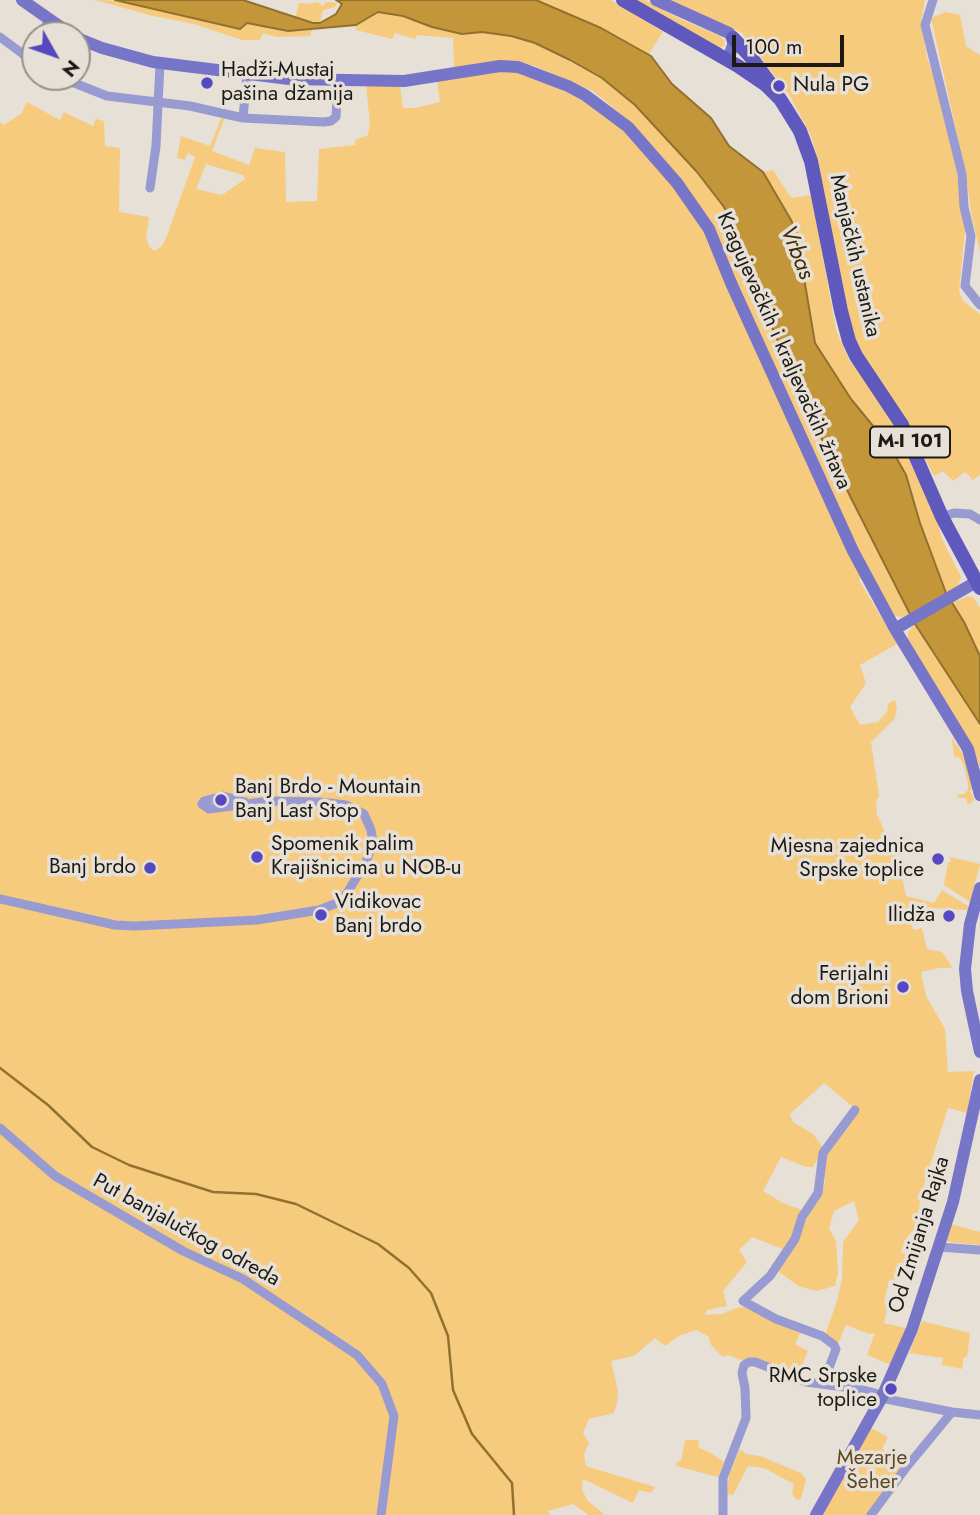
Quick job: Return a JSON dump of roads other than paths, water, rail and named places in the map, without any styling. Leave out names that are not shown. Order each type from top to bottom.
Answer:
[{"type":"main road","name":"M-I 101","points":[[623,0],[728,60]]},
{"type":"main road","points":[[733,38],[750,56],[780,99]]},
{"type":"main road","name":"Manjačkih ustanika","points":[[728,60],[766,85],[780,99],[800,131],[811,161],[849,341],[902,425],[942,517],[978,585]]},
{"type":"street","points":[[22,0],[48,20]]},
{"type":"street","points":[[656,0],[724,30],[733,38],[732,52],[728,60]]},
{"type":"street","points":[[933,0],[925,25],[962,174],[964,207],[971,236],[965,286],[980,305]]},
{"type":"street","points":[[0,37],[21,53]]},
{"type":"street","name":"Kragujevačkih i kraljevačkih žrtava","points":[[91,43],[160,64],[289,79],[404,81],[500,66],[517,67],[585,95],[628,127],[677,183],[709,229],[736,295],[853,551],[895,629]]},
{"type":"street","points":[[150,188],[155,158],[160,64]]},
{"type":"street","points":[[243,118],[247,74]]},
{"type":"street","points":[[91,91],[107,96],[152,103],[158,101],[243,118],[331,121],[337,113],[338,81]]},
{"type":"street","points":[[942,517],[954,513],[970,514],[980,520]]},
{"type":"street","points":[[978,585],[958,592],[895,629],[968,749],[980,795]]},
{"type":"street","points":[[0,899],[115,925],[135,926],[257,920],[319,910],[342,901],[366,862],[373,843],[364,814],[346,805],[320,802],[245,803]]},
{"type":"street","points":[[980,888],[970,924],[965,969],[980,1052]]},
{"type":"street","name":"Od Zmijanja Rajka","points":[[816,1515],[882,1396],[912,1329],[962,1165],[980,1080]]},
{"type":"street","points":[[823,1384],[836,1349],[834,1345],[822,1336],[776,1319],[743,1301],[770,1276],[795,1239],[803,1217],[818,1194],[823,1153],[855,1110]]},
{"type":"street","name":"Put banjalučkog odreda","points":[[0,1128],[55,1176],[183,1251],[243,1279],[357,1355],[382,1384],[394,1416],[381,1515]]},
{"type":"street","points":[[939,1247],[980,1250]]},
{"type":"street","points":[[723,1515],[723,1478],[746,1418],[741,1373],[744,1365],[755,1362],[795,1380],[867,1390],[952,1412],[980,1415]]},
{"type":"street","points":[[870,1515],[952,1412]]},
{"type":"water","name":"Vrbas","points":[[115,0],[243,0],[320,23],[336,14],[342,4],[336,0],[536,0],[601,28],[651,56],[672,84],[711,118],[729,146],[763,172],[791,220],[803,248],[804,278],[815,343],[851,399],[891,448],[906,475],[920,523],[946,593],[980,656],[980,724],[915,624],[853,502],[814,423],[768,318],[750,262],[724,207],[697,172],[635,105],[602,78],[570,60],[535,43],[511,36],[482,32],[462,34],[403,16],[378,12],[356,25],[288,31],[247,23],[240,29]]},
{"type":"waterway","points":[[0,1068],[48,1105],[92,1147],[129,1165],[213,1192],[256,1194],[296,1204],[378,1244],[409,1268],[431,1293],[448,1336],[453,1390],[472,1434],[512,1483],[514,1515]]},
{"type":"place","name":"Hadži-Mustaj pašina džamija","points":[[207,83]]},
{"type":"place","name":"Nula PG","points":[[779,86]]},
{"type":"place","name":"Banj Brdo - Mountain Banj Last Stop","points":[[221,800]]},
{"type":"place","name":"Spomenik palim Krajišnicima u NOB-u","points":[[257,857]]},
{"type":"place","name":"Mjesna zajednica Srpske toplice","points":[[938,859]]},
{"type":"place","name":"Banj brdo","points":[[150,868]]},
{"type":"place","name":"Vidikovac Banj brdo","points":[[321,915]]},
{"type":"place","name":"Ilidža","points":[[949,916]]},
{"type":"place","name":"Ferijalni dom Brioni","points":[[903,987]]},
{"type":"place","name":"RMC Srpske toplice","points":[[891,1389]]},
{"type":"park label","name":"Mezarje Šeher","points":[[872,1471]]}]
